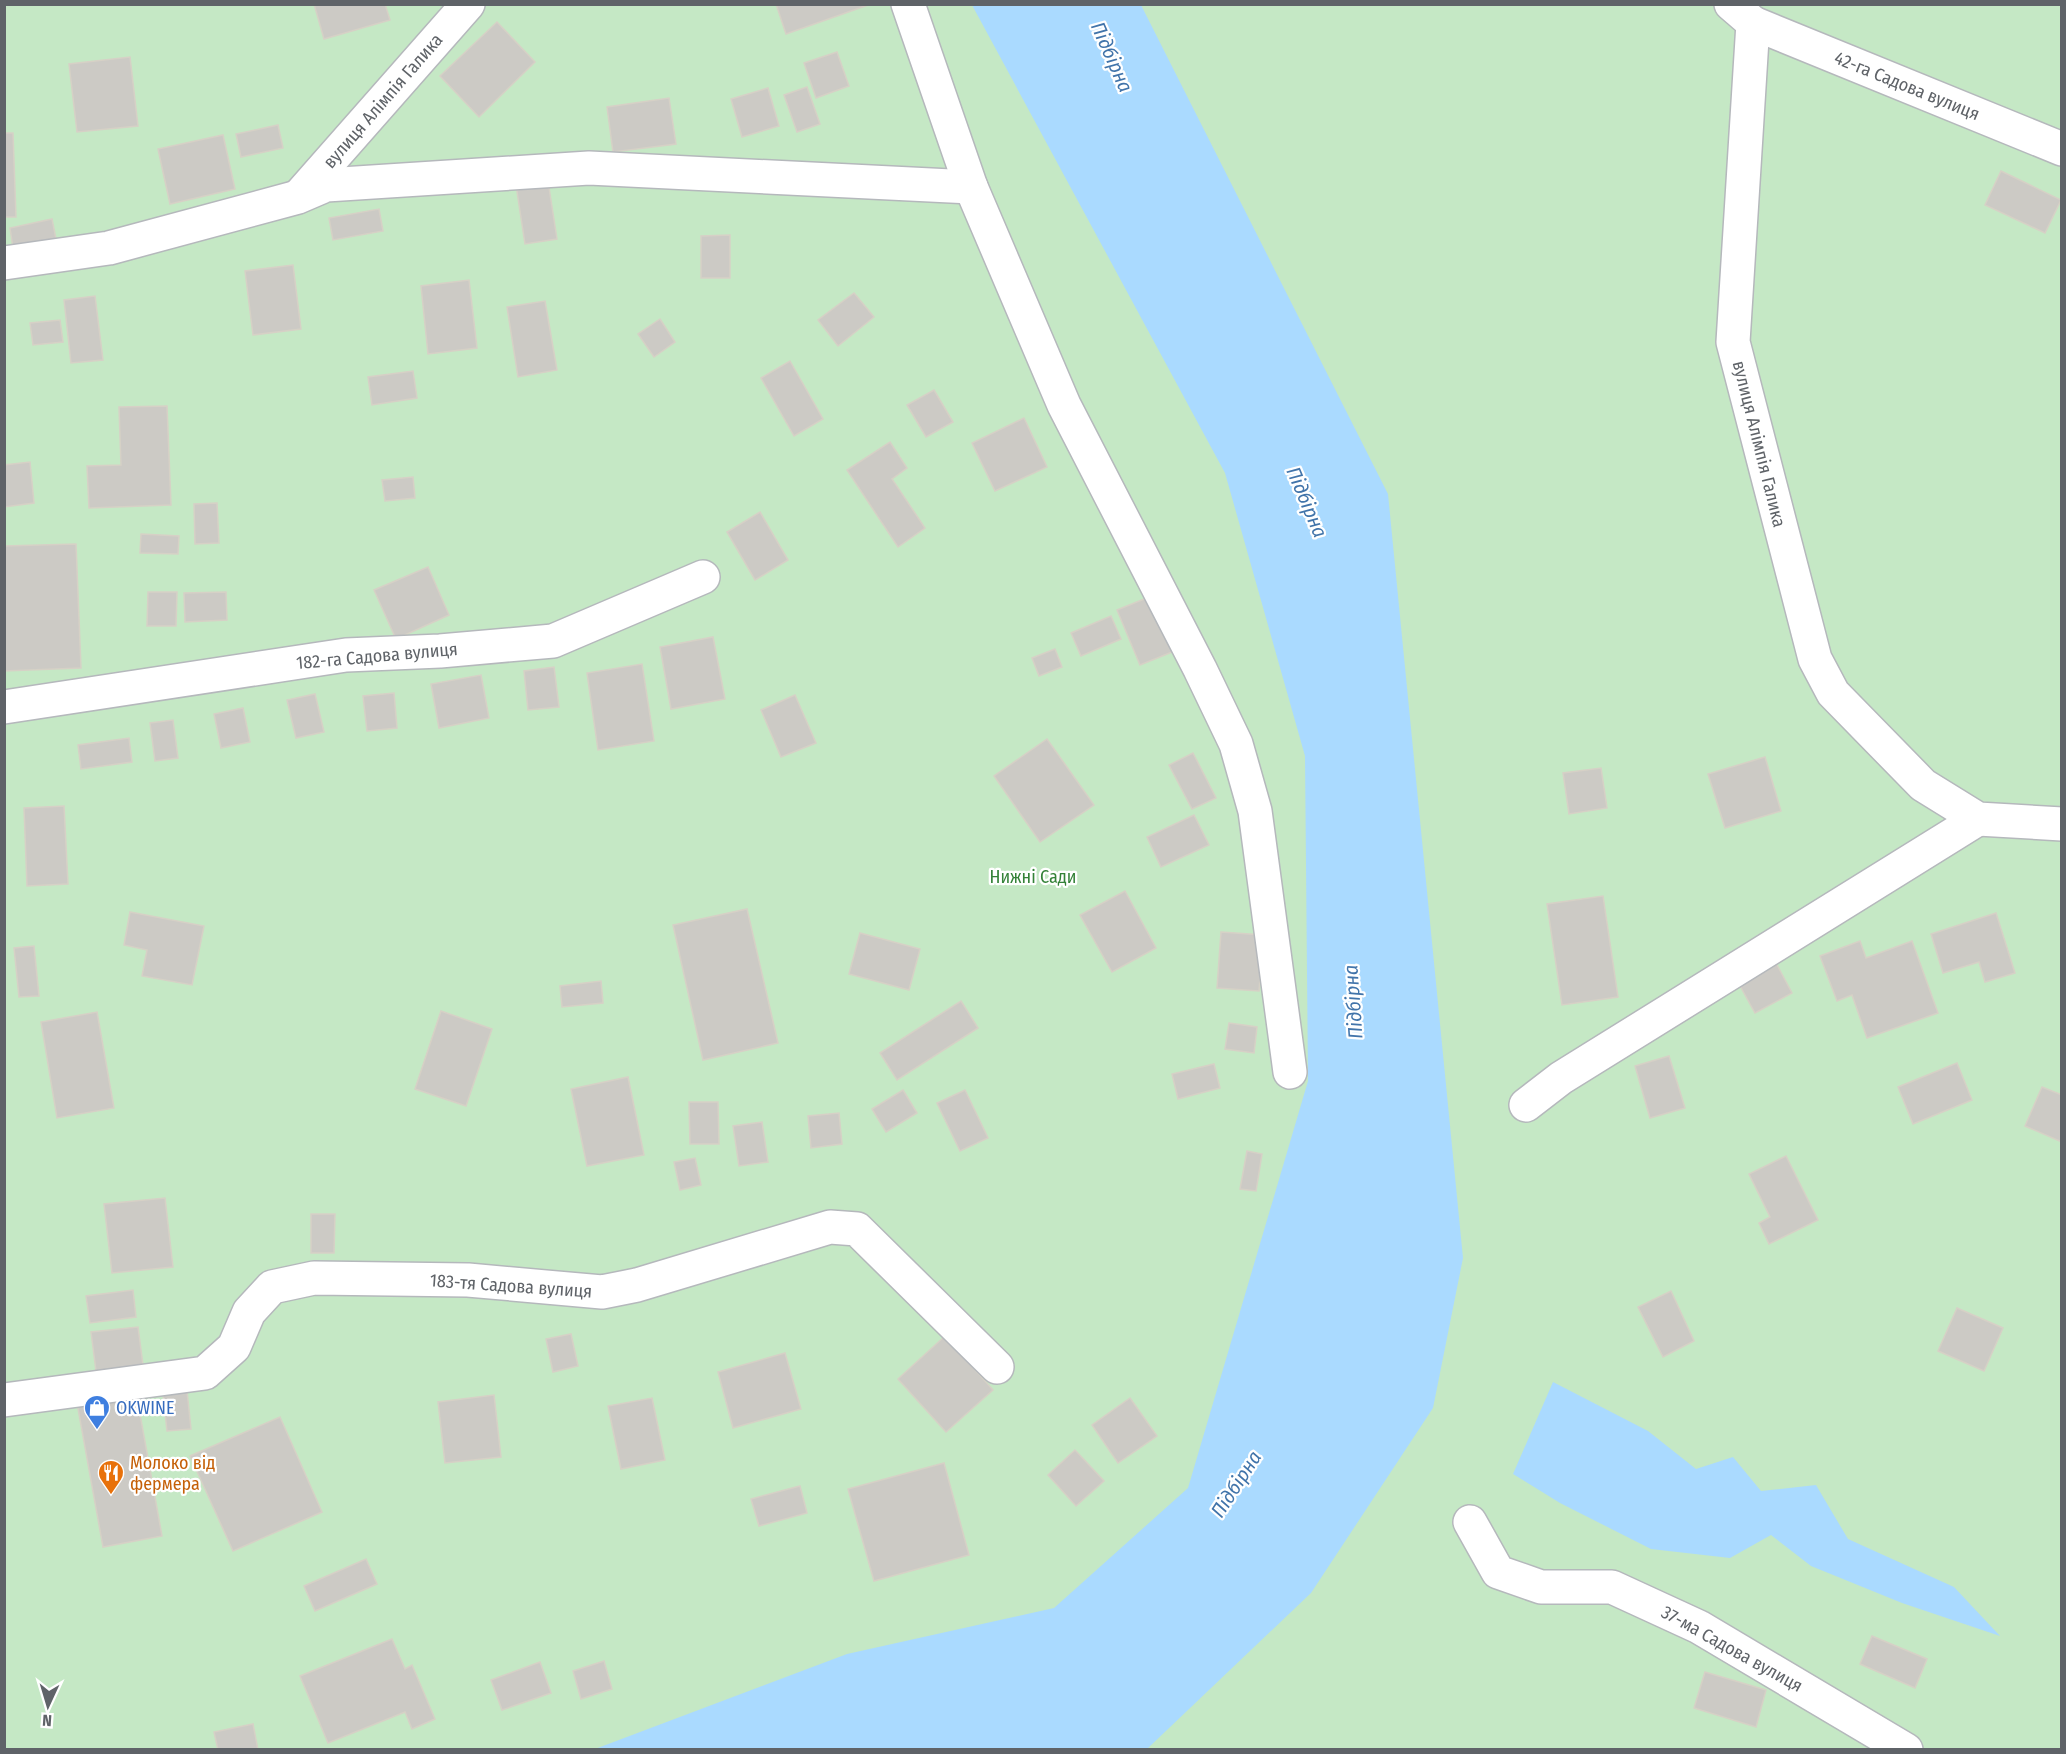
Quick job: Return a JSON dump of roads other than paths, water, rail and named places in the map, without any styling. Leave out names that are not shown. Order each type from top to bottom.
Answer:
[{"type":"street","name":"вулиця Алімпія Галика","points":[[298,197],[468,4]]},
{"type":"street","points":[[908,4],[971,187],[1064,405],[1200,669],[1236,744],[1256,811],[1290,1072]]},
{"type":"street","name":"вулиця Алімпія Галика","points":[[1742,14],[1733,342],[1815,659],[1833,693],[1923,785],[1978,819]]},
{"type":"street","name":"42-га Садова вулиця","points":[[1742,14],[2061,149]]},
{"type":"street","points":[[4,263],[109,248],[298,197],[326,185],[589,168],[971,187]]},
{"type":"street","name":"182-га Садова вулиця","points":[[4,707],[346,655],[440,651],[553,641],[704,577]]},
{"type":"street","points":[[1526,1105],[1560,1078],[1978,819],[2061,824]]},
{"type":"street","name":"183-тя Садова вулиця","points":[[4,1400],[205,1373],[234,1347],[249,1312],[272,1287],[314,1278],[468,1280],[602,1292],[637,1285],[830,1227],[857,1228],[997,1367]]},
{"type":"street","name":"37-ма Садова вулиця","points":[[1470,1522],[1498,1572],[1541,1587],[1612,1587],[1699,1627],[1906,1749]]},
{"type":"water","name":"Підбірна","points":[[972,5],[1141,5],[1388,494],[1463,1258],[1433,1408],[1311,1593],[1147,1749],[595,1749],[847,1654],[1054,1608],[1188,1488],[1308,1081],[1305,756],[1225,473]]},
{"type":"water","points":[[1553,1382],[1648,1431],[1696,1469],[1733,1457],[1761,1491],[1816,1485],[1848,1539],[1954,1587],[2000,1636],[1902,1603],[1811,1566],[1771,1535],[1730,1558],[1651,1549],[1560,1503],[1513,1474]]},
{"type":"place","name":"OKWINE","points":[[97,1431]]},
{"type":"place","name":"Молоко від фермера","points":[[111,1496]]},
{"type":"park label","name":"Нижні Сади","points":[[1033,877]]}]
